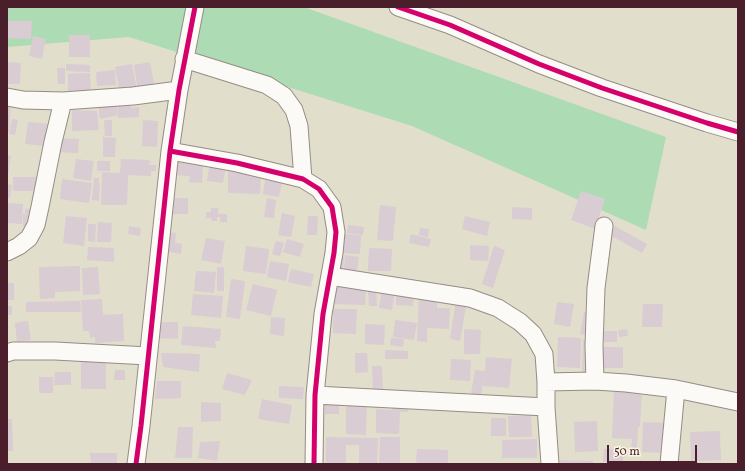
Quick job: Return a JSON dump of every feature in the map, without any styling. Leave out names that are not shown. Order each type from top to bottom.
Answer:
[{"type":"street","points":[[136,464],[170,151],[184,59],[194,7]]},
{"type":"street","points":[[398,7],[450,25],[538,64],[602,88],[738,132]]},
{"type":"street","points":[[184,59],[267,85],[284,96],[294,110],[299,126],[303,179]]},
{"type":"street","points":[[7,97],[23,100],[63,101],[132,96],[179,90]]},
{"type":"street","points":[[7,252],[19,246],[28,238],[36,225],[63,101]]},
{"type":"street","points":[[170,151],[237,163],[303,179],[319,189],[332,207],[336,232],[334,253],[322,314],[315,395],[314,464]]},
{"type":"street","points":[[595,381],[594,346],[596,288],[604,226]]},
{"type":"street","points":[[330,276],[470,298],[498,308],[520,322],[532,334],[544,354],[550,464]]},
{"type":"street","points":[[7,353],[55,352],[148,356]]},
{"type":"street","points":[[546,382],[595,381],[626,383],[676,389],[738,402]]},
{"type":"street","points":[[669,464],[676,389]]},
{"type":"street","points":[[315,395],[546,407]]},
{"type":"green space","points":[[7,7],[304,7],[666,137],[646,230],[412,126],[129,37],[7,47]]},
{"type":"building","points":[[7,21],[32,21],[31,39],[7,38]]},
{"type":"building","points":[[69,35],[90,35],[90,57],[69,57]]},
{"type":"building","points":[[33,36],[46,39],[42,59],[29,56]]},
{"type":"building","points":[[7,62],[21,63],[20,84],[7,84]]},
{"type":"building","points":[[150,62],[155,89],[138,92],[134,65]]},
{"type":"building","points":[[66,64],[90,65],[90,72],[66,71]]},
{"type":"building","points":[[132,64],[137,90],[120,93],[115,67]]},
{"type":"building","points":[[57,68],[65,68],[65,84],[58,84]]},
{"type":"building","points":[[115,70],[116,85],[97,86],[96,72]]},
{"type":"building","points":[[90,73],[91,91],[68,93],[68,74]]},
{"type":"building","points":[[118,98],[131,98],[131,108],[139,107],[139,117],[118,118]]},
{"type":"building","points":[[116,99],[118,115],[100,119],[98,103]]},
{"type":"building","points":[[7,101],[11,101],[9,132],[7,132]]},
{"type":"building","points":[[72,110],[97,111],[99,130],[72,131]]},
{"type":"building","points":[[12,119],[18,120],[15,135],[9,134]]},
{"type":"building","points":[[104,120],[112,120],[112,136],[105,136]]},
{"type":"building","points":[[143,120],[158,121],[157,147],[142,146]]},
{"type":"building","points":[[28,122],[48,124],[46,146],[25,144]]},
{"type":"building","points":[[103,137],[116,138],[115,157],[103,157]]},
{"type":"building","points":[[56,138],[79,139],[78,153],[56,152]]},
{"type":"building","points":[[7,155],[11,156],[8,175],[7,175]]},
{"type":"building","points":[[76,159],[94,161],[91,181],[73,178]]},
{"type":"building","points":[[121,159],[150,160],[149,165],[156,165],[156,171],[151,171],[151,176],[128,175],[127,205],[101,205],[102,172],[120,173]]},
{"type":"building","points":[[97,161],[110,161],[110,171],[97,171]]},
{"type":"building","points":[[175,162],[203,165],[202,183],[189,182],[190,176],[174,175]]},
{"type":"building","points":[[210,162],[226,165],[223,183],[207,181]]},
{"type":"building","points":[[228,168],[261,174],[260,194],[228,193]]},
{"type":"building","points":[[13,177],[39,177],[39,191],[13,191]]},
{"type":"building","points":[[94,178],[99,178],[99,201],[92,200]]},
{"type":"building","points":[[62,179],[92,183],[89,203],[60,199]]},
{"type":"building","points":[[265,180],[282,183],[279,197],[263,194]]},
{"type":"building","points":[[7,184],[12,185],[10,198],[7,198]]},
{"type":"building","points":[[581,191],[605,199],[595,229],[571,220]]},
{"type":"building","points":[[173,198],[188,198],[188,214],[172,214]]},
{"type":"building","points":[[267,198],[276,200],[274,218],[264,217]]},
{"type":"building","points":[[7,203],[23,204],[22,224],[7,223]]},
{"type":"building","points":[[380,205],[396,207],[393,241],[377,240]]},
{"type":"building","points":[[512,207],[532,208],[532,220],[512,219]]},
{"type":"building","points":[[33,208],[34,213],[25,214],[25,209]]},
{"type":"building","points":[[211,208],[218,208],[218,214],[227,214],[227,222],[220,222],[220,217],[217,217],[217,221],[212,221],[211,218],[206,218],[206,212],[211,212]]},
{"type":"building","points":[[282,213],[295,216],[291,237],[278,235]]},
{"type":"building","points":[[23,214],[33,215],[33,227],[23,226]]},
{"type":"building","points":[[66,216],[87,218],[84,246],[63,243]]},
{"type":"building","points":[[308,216],[318,216],[317,235],[307,235]]},
{"type":"building","points":[[465,216],[490,222],[487,236],[462,229]]},
{"type":"building","points":[[98,222],[112,223],[111,242],[97,242]]},
{"type":"building","points":[[88,224],[96,224],[95,242],[88,241]]},
{"type":"building","points":[[348,225],[364,227],[363,235],[347,233]]},
{"type":"building","points":[[613,225],[647,244],[642,253],[608,234]]},
{"type":"building","points":[[129,226],[141,228],[140,236],[128,234]]},
{"type":"building","points":[[420,228],[429,229],[428,237],[419,235]]},
{"type":"building","points":[[165,232],[176,233],[175,243],[182,244],[181,254],[165,251]]},
{"type":"building","points":[[341,234],[361,235],[360,254],[339,253]]},
{"type":"building","points":[[411,234],[431,239],[429,247],[409,243]]},
{"type":"building","points":[[206,238],[225,241],[221,264],[201,260]]},
{"type":"building","points":[[287,239],[304,244],[300,257],[283,252]]},
{"type":"building","points":[[276,241],[284,243],[280,256],[272,254]]},
{"type":"building","points":[[470,245],[489,246],[488,261],[470,260]]},
{"type":"building","points":[[246,246],[269,249],[266,274],[243,271]]},
{"type":"building","points":[[494,246],[505,250],[493,288],[482,284]]},
{"type":"building","points":[[88,247],[114,248],[114,262],[87,260]]},
{"type":"building","points":[[369,248],[392,249],[391,271],[368,271]]},
{"type":"building","points":[[345,255],[359,257],[357,271],[344,269]]},
{"type":"building","points":[[336,256],[344,257],[343,270],[335,270]]},
{"type":"building","points":[[270,261],[289,264],[286,281],[267,277]]},
{"type":"building","points":[[80,266],[80,291],[55,292],[55,298],[40,299],[39,267]]},
{"type":"building","points":[[98,267],[100,294],[83,295],[82,268]]},
{"type":"building","points":[[217,267],[224,267],[224,291],[217,291]]},
{"type":"building","points":[[291,269],[314,274],[311,287],[288,282]]},
{"type":"building","points":[[196,271],[216,272],[214,293],[194,291]]},
{"type":"building","points":[[231,279],[245,281],[240,319],[226,317]]},
{"type":"building","points":[[7,283],[14,283],[14,300],[7,300]]},
{"type":"building","points":[[253,284],[277,290],[271,316],[246,310]]},
{"type":"building","points":[[330,286],[366,288],[365,305],[329,304]]},
{"type":"building","points":[[376,289],[377,306],[369,306],[368,290]]},
{"type":"building","points":[[382,289],[395,291],[392,310],[379,308]]},
{"type":"building","points":[[396,293],[414,294],[413,306],[396,305]]},
{"type":"building","points":[[193,294],[223,296],[221,318],[191,315]]},
{"type":"building","points":[[419,295],[437,295],[437,308],[450,308],[449,329],[427,328],[427,342],[417,341]]},
{"type":"building","points":[[102,299],[103,315],[123,314],[124,341],[95,343],[95,337],[90,338],[89,331],[83,331],[81,300]]},
{"type":"building","points":[[456,300],[467,301],[460,341],[450,339]]},
{"type":"building","points":[[80,301],[81,312],[26,312],[26,302]]},
{"type":"building","points":[[557,302],[574,304],[570,327],[554,324]]},
{"type":"building","points":[[643,304],[663,304],[662,327],[642,327]]},
{"type":"building","points":[[7,306],[12,306],[12,315],[7,315]]},
{"type":"building","points":[[333,309],[357,309],[356,334],[333,333]]},
{"type":"building","points":[[584,312],[593,313],[589,336],[580,334]]},
{"type":"building","points":[[271,317],[285,318],[284,336],[270,334]]},
{"type":"building","points":[[395,320],[417,323],[414,340],[393,337]]},
{"type":"building","points":[[28,321],[31,340],[17,342],[15,323]]},
{"type":"building","points":[[156,322],[178,322],[178,339],[156,338]]},
{"type":"building","points":[[365,324],[385,325],[384,345],[365,344]]},
{"type":"building","points":[[183,326],[221,329],[220,341],[215,341],[216,348],[181,345]]},
{"type":"building","points":[[464,329],[481,330],[480,354],[464,354]]},
{"type":"building","points":[[627,329],[628,336],[619,337],[618,330]]},
{"type":"building","points":[[604,331],[617,331],[617,342],[604,342]]},
{"type":"building","points":[[558,337],[581,338],[580,368],[557,367]]},
{"type":"building","points":[[391,338],[404,339],[403,347],[390,345]]},
{"type":"building","points":[[583,339],[590,339],[589,373],[582,373]]},
{"type":"building","points":[[602,347],[623,347],[623,368],[602,368]]},
{"type":"building","points":[[385,350],[408,351],[408,359],[385,359]]},
{"type":"building","points":[[161,353],[200,354],[199,372],[163,367]]},
{"type":"building","points":[[355,353],[367,353],[368,372],[355,373]]},
{"type":"building","points":[[486,357],[512,359],[509,388],[483,386],[484,375],[481,396],[471,394],[475,370],[485,371]]},
{"type":"building","points":[[451,359],[471,360],[470,381],[450,380]]},
{"type":"building","points":[[81,360],[106,360],[106,389],[81,389]]},
{"type":"building","points":[[372,366],[382,366],[383,391],[373,391]]},
{"type":"building","points":[[115,370],[125,370],[125,380],[114,380]]},
{"type":"building","points":[[55,372],[71,372],[71,385],[54,385]]},
{"type":"building","points":[[227,373],[252,380],[245,395],[222,389]]},
{"type":"building","points":[[39,377],[53,377],[53,393],[39,393]]},
{"type":"building","points":[[157,381],[181,381],[181,398],[155,399]]},
{"type":"building","points":[[279,386],[304,387],[303,399],[279,398]]},
{"type":"building","points":[[614,389],[642,391],[637,451],[631,451],[632,439],[612,438]]},
{"type":"building","points":[[346,396],[367,396],[366,435],[346,434]]},
{"type":"building","points":[[325,397],[339,397],[339,414],[325,414]]},
{"type":"building","points":[[262,399],[292,405],[289,424],[258,419]]},
{"type":"building","points":[[201,402],[221,403],[221,421],[201,422]]},
{"type":"building","points":[[392,403],[408,403],[408,412],[400,412],[399,434],[376,433],[376,409],[392,410]]},
{"type":"building","points":[[531,415],[532,437],[509,437],[508,416]]},
{"type":"building","points":[[491,418],[506,418],[506,436],[491,436]]},
{"type":"building","points":[[7,419],[12,419],[13,451],[7,451]]},
{"type":"building","points":[[597,421],[598,451],[575,452],[574,422]]},
{"type":"building","points":[[643,422],[666,423],[664,453],[642,452]]},
{"type":"building","points":[[178,427],[193,427],[192,458],[175,458]]},
{"type":"building","points":[[720,431],[721,460],[691,461],[690,432]]},
{"type":"building","points":[[326,437],[378,438],[377,464],[359,464],[359,445],[346,445],[346,464],[326,464]]},
{"type":"building","points":[[380,437],[400,437],[400,464],[379,464]]},
{"type":"building","points":[[537,439],[537,458],[502,458],[502,440]]},
{"type":"building","points":[[220,441],[217,461],[198,458],[200,442]]},
{"type":"building","points":[[417,449],[448,450],[448,464],[416,464]]},
{"type":"building","points":[[604,449],[623,449],[623,462],[603,462]]},
{"type":"building","points":[[90,453],[117,453],[117,464],[91,464]]},
{"type":"building","points":[[560,460],[593,461],[593,464],[560,464]]},
{"type":"building","points":[[688,461],[704,463],[704,464],[688,464]]},
{"type":"cycle path","points":[[136,464],[170,151],[179,90],[195,7]]},
{"type":"cycle path","points":[[398,7],[450,25],[539,64],[602,88],[738,132]]},
{"type":"cycle path","points":[[170,151],[237,163],[303,179],[319,189],[332,207],[336,232],[334,253],[323,314],[315,395],[314,464]]}]
